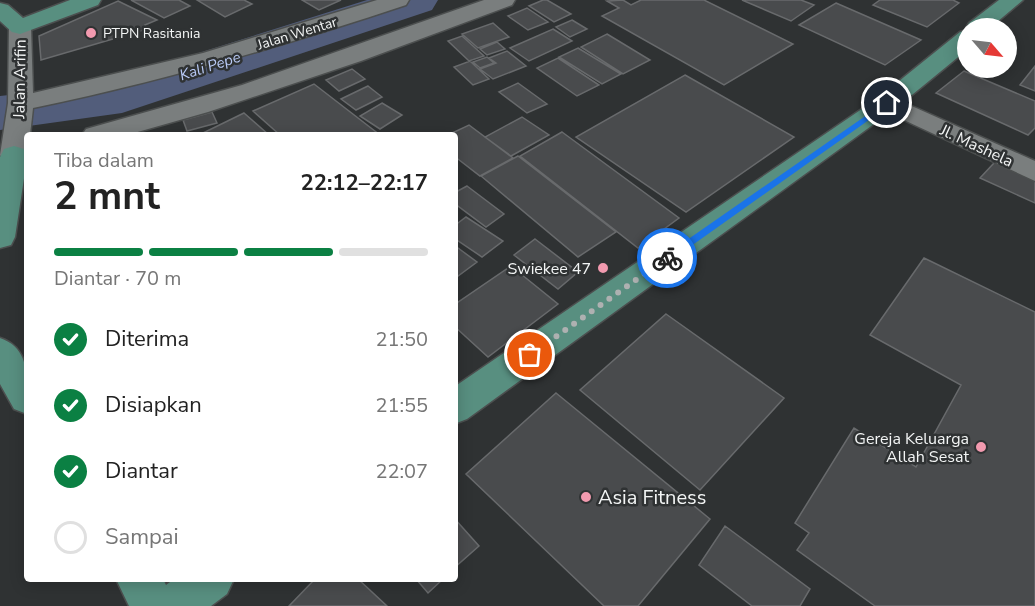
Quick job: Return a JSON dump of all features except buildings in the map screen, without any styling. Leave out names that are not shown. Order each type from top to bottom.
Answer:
[{"type":"main road","points":[[0,10],[20,27],[90,0]]},
{"type":"main road","points":[[990,18],[1012,0]]},
{"type":"main road","points":[[458,405],[887,103],[957,46]]},
{"type":"main road","name":"Jalan Arifin","points":[[0,237],[18,156]]},
{"type":"main road","points":[[0,352],[24,393]]},
{"type":"main road","points":[[140,582],[154,606]]},
{"type":"main road","points":[[174,606],[208,582]]},
{"type":"street","name":"Jalan Wentar","points":[[20,106],[172,70],[344,19],[398,0]]},
{"type":"street","points":[[107,132],[150,121],[342,60],[504,0]]},
{"type":"street","name":"Jalan Arifin","points":[[18,156],[20,27]]},
{"type":"street","name":"Jl. Mashela","points":[[887,103],[1035,172]]},
{"type":"waterway","name":"Kali Pepe","points":[[0,113],[103,101],[415,0]]},
{"type":"way so far","points":[[530,355],[667,258]]},
{"type":"place","name":"PTPN Rasitania","points":[[91,33]]},
{"type":"place","name":"Swiekee 47","points":[[603,268]]},
{"type":"place","name":"Gereja Keluarga Allah Sesat","points":[[981,447]]},
{"type":"place","name":"Asia Fitness","points":[[586,497]]},
{"type":"route","points":[[667,258],[887,103]]}]
